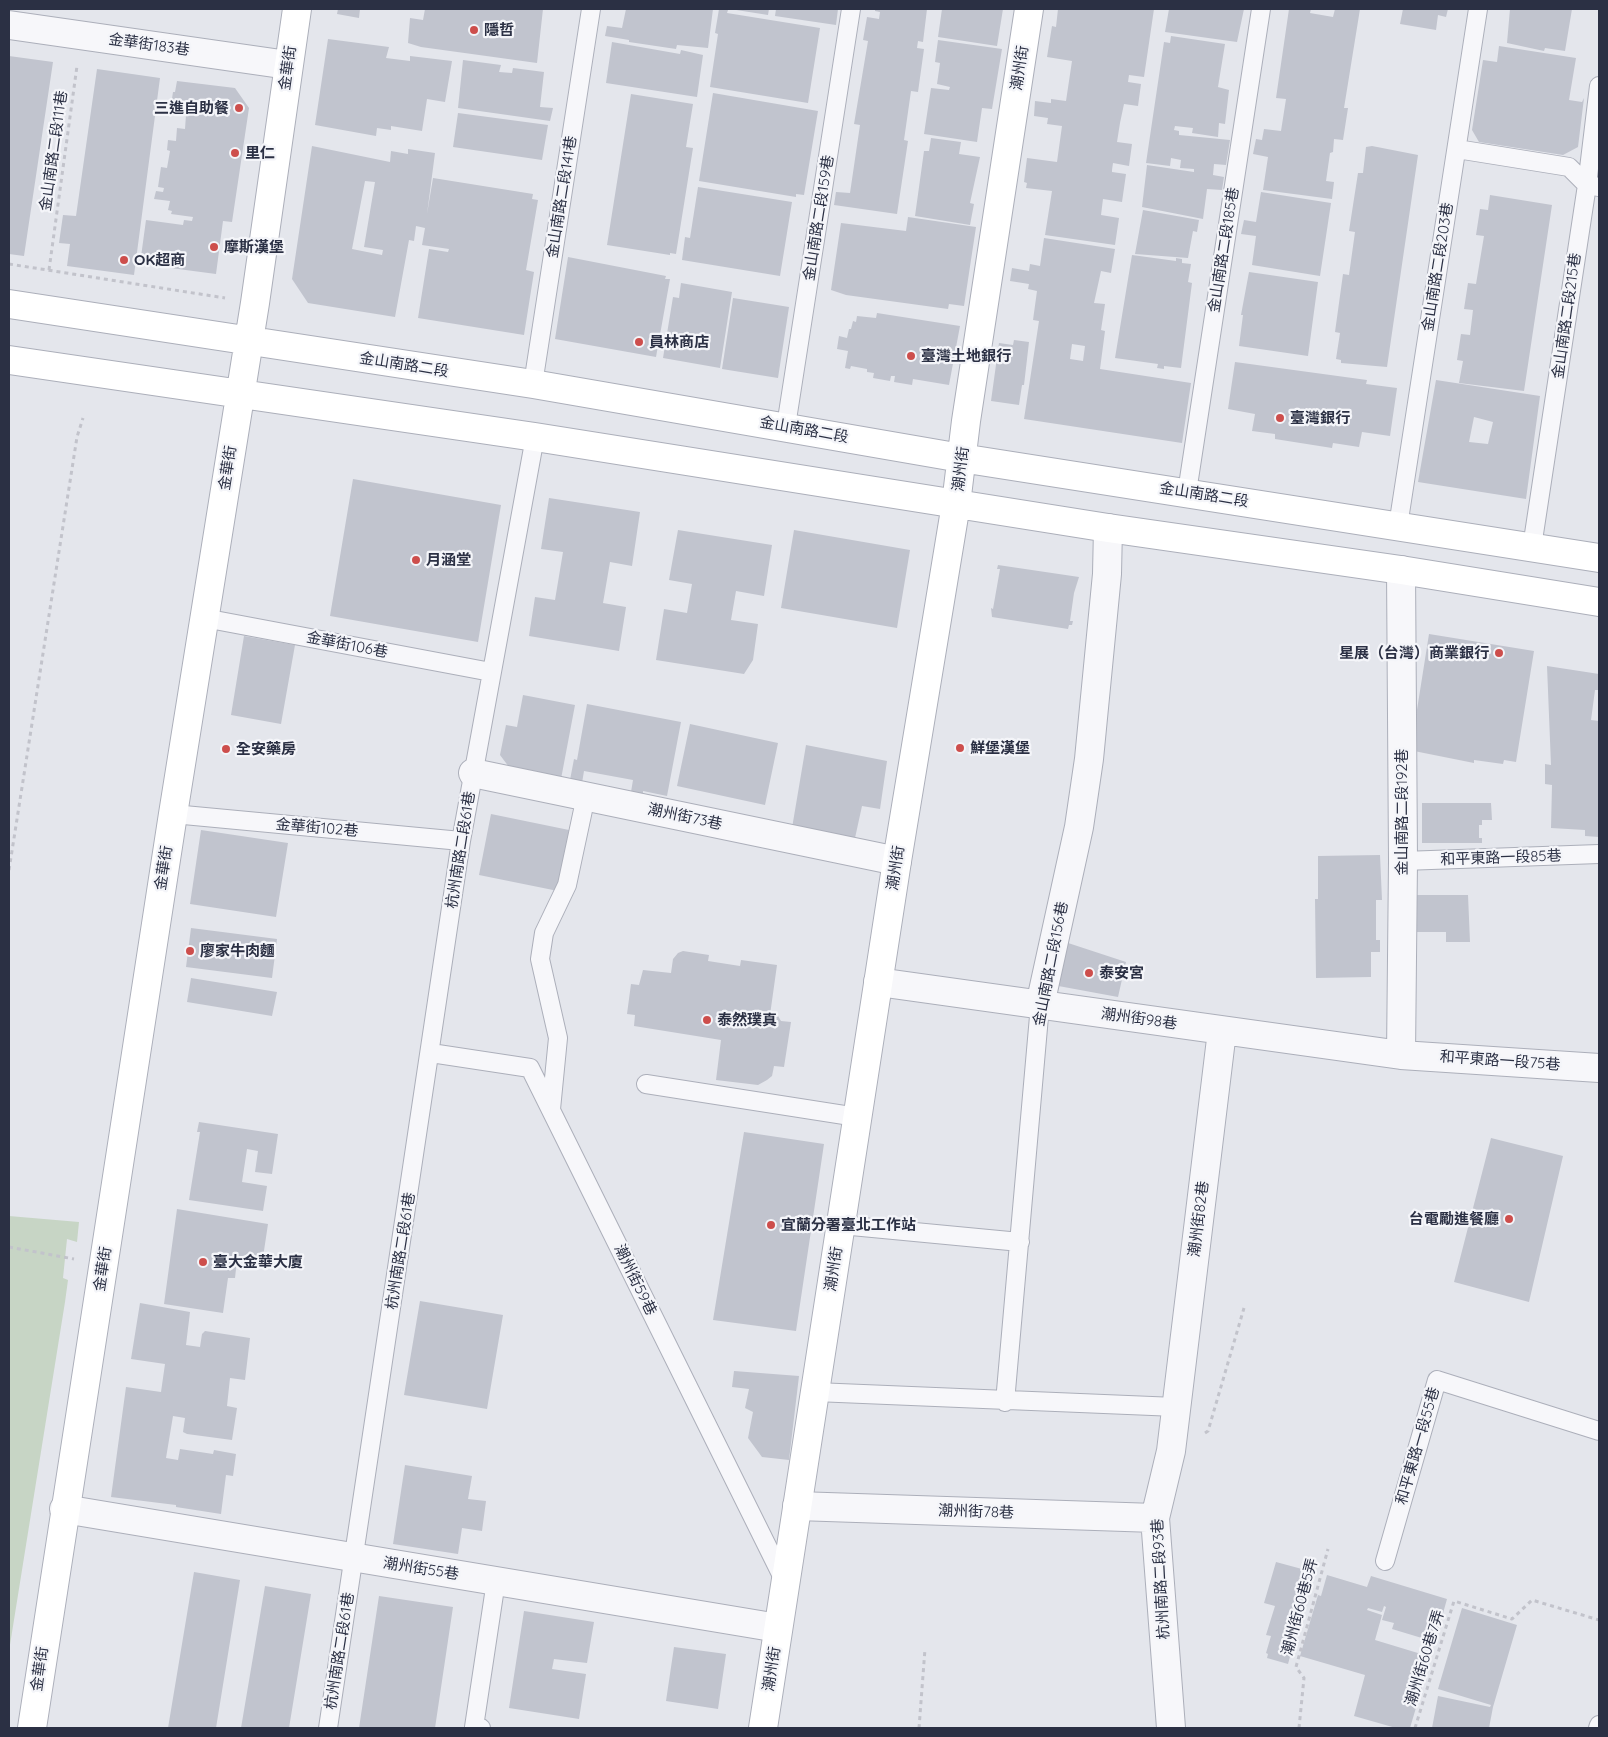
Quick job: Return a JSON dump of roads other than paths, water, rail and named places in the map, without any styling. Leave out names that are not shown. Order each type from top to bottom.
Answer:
[{"type":"street","name":"金華街","points":[[32,1728],[64,1509],[239,394],[255,303],[297,9]]},
{"type":"street","name":"潮州街","points":[[762,1728],[897,861],[956,504],[966,421],[1028,9]]},
{"type":"street","name":"金華街183巷","points":[[9,25],[288,65]]},
{"type":"street","name":"金山南路二段","points":[[9,304],[533,384],[786,426],[963,458],[1599,558]]},
{"type":"street","points":[[9,360],[535,437],[1108,528],[1401,570],[1599,602]]},
{"type":"street","name":"金山南路二段156巷","points":[[1040,1004],[1079,827],[1106,584],[1108,528]]},
{"type":"street","name":"金山南路二段192巷","points":[[1401,570],[1403,861],[1401,1055]]},
{"type":"street","name":"潮州街73巷","points":[[473,773],[897,861]]},
{"type":"street","name":"潮州街98巷","points":[[878,982],[1401,1055]]},
{"type":"street","name":"潮州街82巷","points":[[1171,1451],[1222,1031]]},
{"type":"street","name":"和平東路一段75巷","points":[[1401,1055],[1599,1068]]},
{"type":"street","name":"杭州南路二段93巷","points":[[1171,1451],[1155,1518],[1171,1728]]},
{"type":"street","name":"潮州街78巷","points":[[797,1506],[1155,1518]]},
{"type":"street","name":"潮州街55巷","points":[[64,1509],[778,1628]]},
{"type":"lane","name":"金山南路二段141巷","points":[[533,384],[591,9]]},
{"type":"lane","name":"金山南路二段159巷","points":[[786,426],[851,9]]},
{"type":"lane","name":"金山南路二段185巷","points":[[1186,492],[1261,9]]},
{"type":"lane","name":"金山南路二段203巷","points":[[1398,526],[1478,9]]},
{"type":"lane","name":"金山南路二段215巷","points":[[1532,547],[1593,186],[1599,86]]},
{"type":"lane","points":[[1457,149],[1569,167],[1593,186]]},
{"type":"lane","name":"杭州南路二段61巷","points":[[328,1728],[431,1053],[461,841],[535,437]]},
{"type":"lane","name":"金華街106巷","points":[[204,618],[491,672]]},
{"type":"lane","points":[[551,1110],[558,1038],[540,959],[544,933],[566,885],[586,796]]},
{"type":"lane","name":"金華街102巷","points":[[173,814],[461,841]]},
{"type":"lane","name":"和平東路一段85巷","points":[[1403,861],[1599,854]]},
{"type":"lane","name":"金山南路二段156巷","points":[[1005,1402],[1040,1004]]},
{"type":"lane","name":"潮州街59巷","points":[[431,1053],[530,1068],[786,1582]]},
{"type":"lane","points":[[646,1084],[857,1117]]},
{"type":"lane","points":[[841,1225],[1020,1242]]},
{"type":"lane","name":"和平東路一段55巷","points":[[1384,1561],[1437,1380],[1599,1431]]},
{"type":"lane","points":[[814,1392],[1005,1402],[1176,1407]]},
{"type":"lane","points":[[481,1728],[474,1727],[496,1581]]},
{"type":"place","name":"隱哲","points":[[474,30]]},
{"type":"place","name":"三進自助餐","points":[[239,108]]},
{"type":"place","name":"里仁","points":[[235,153]]},
{"type":"place","name":"摩斯漢堡","points":[[214,247]]},
{"type":"place","name":"OK超商","points":[[124,260]]},
{"type":"place","name":"員林商店","points":[[639,342]]},
{"type":"place","name":"臺灣土地銀行","points":[[911,356]]},
{"type":"place","name":"臺灣銀行","points":[[1280,418]]},
{"type":"place","name":"月涵堂","points":[[416,560]]},
{"type":"place","name":"星展（台灣）商業銀行","points":[[1499,653]]},
{"type":"place","name":"鮮堡漢堡","points":[[960,748]]},
{"type":"place","name":"全安藥房","points":[[226,749]]},
{"type":"place","name":"廖家牛肉麵","points":[[190,951]]},
{"type":"place","name":"泰安宮","points":[[1089,973]]},
{"type":"place","name":"泰然璞真","points":[[707,1020]]},
{"type":"place","name":"台電勵進餐廳","points":[[1509,1219]]},
{"type":"place","name":"宜蘭分署臺北工作站","points":[[771,1225]]},
{"type":"place","name":"臺大金華大廈","points":[[203,1262]]}]
